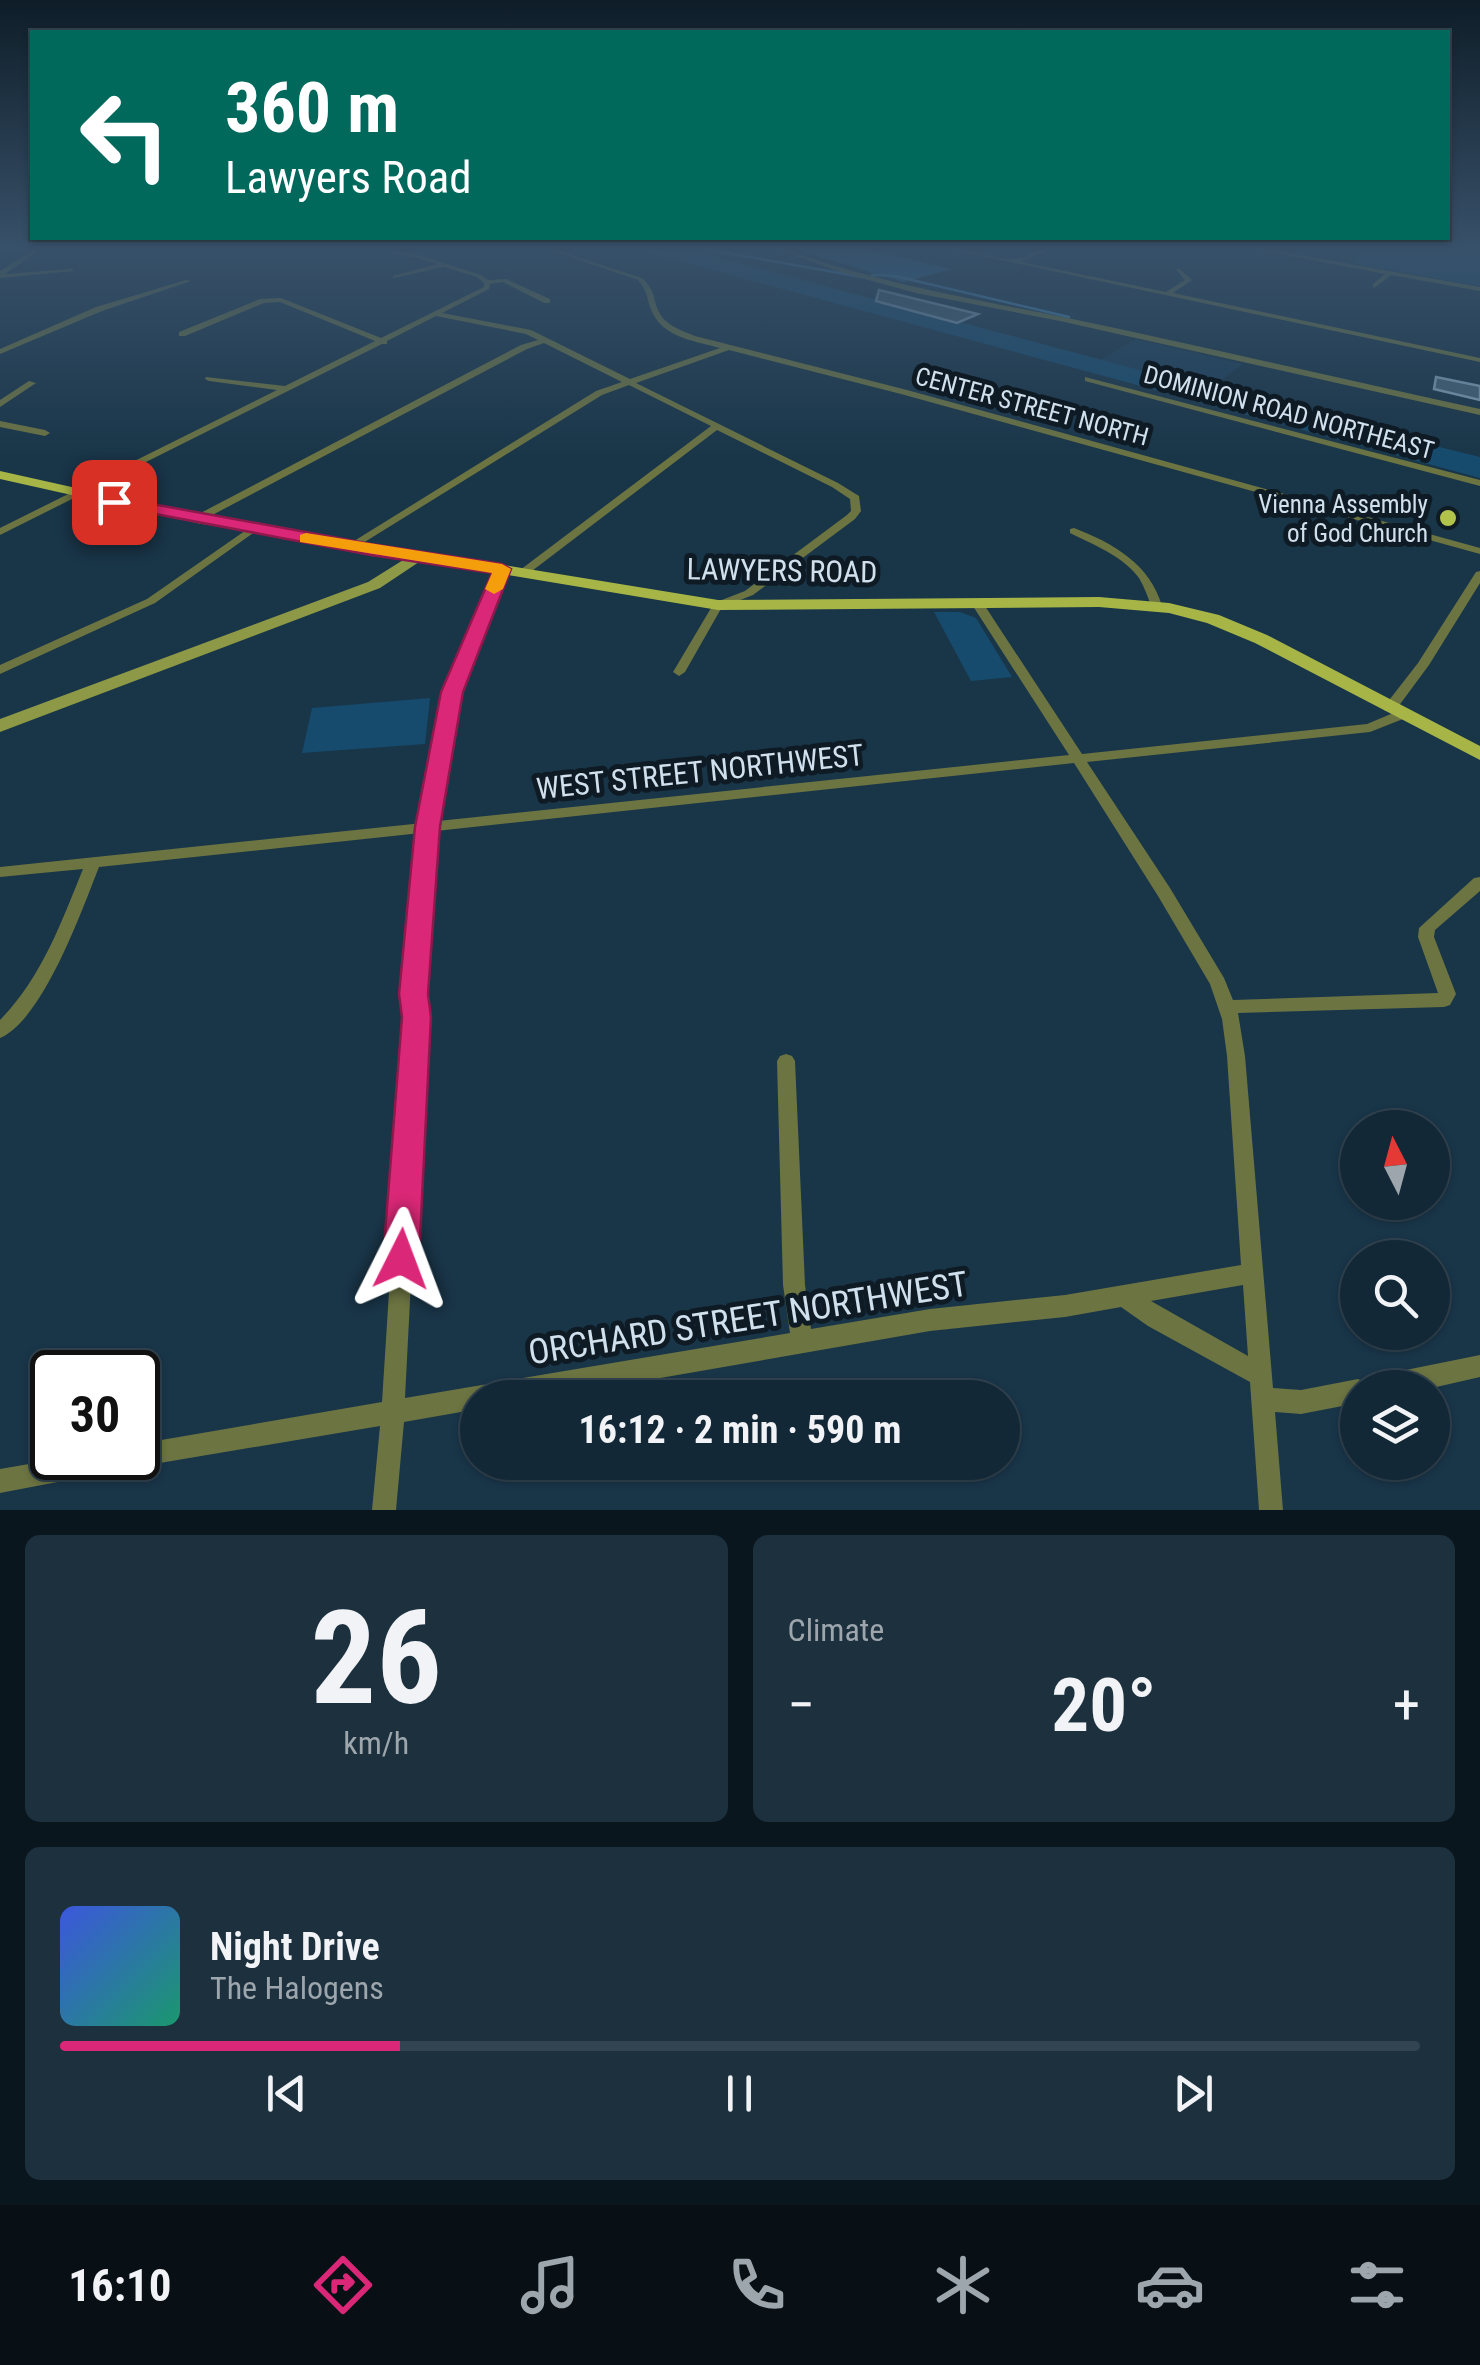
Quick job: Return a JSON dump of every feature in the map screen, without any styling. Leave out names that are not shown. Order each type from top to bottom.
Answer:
[{"type":"main road","name":"LAWYERS ROAD","points":[[0,475],[198,520],[718,605],[1099,602],[1156,606],[1232,626],[1480,754]]},
{"type":"main road","points":[[0,726],[374,585],[416,557]]},
{"type":"street","points":[[0,352],[75,318]]},
{"type":"street","points":[[182,334],[221,318]]},
{"type":"street","points":[[330,318],[384,342]]},
{"type":"street","points":[[0,532],[433,318]]},
{"type":"street","points":[[461,318],[517,328],[545,340],[835,484],[857,504],[851,517],[749,593],[718,605],[679,672]]},
{"type":"street","name":"CENTER STREET NORTH","points":[[658,318],[692,338],[1480,551]]},
{"type":"street","points":[[1056,318],[1480,412]]},
{"type":"street","points":[[1287,318],[1480,360]]},
{"type":"street","points":[[198,520],[524,347],[545,340]]},
{"type":"street","points":[[352,546],[599,393],[730,346]]},
{"type":"street","points":[[209,379],[288,389]]},
{"type":"street","name":"DOMINION ROAD NORTHEAST","points":[[1088,379],[1480,483]]},
{"type":"street","points":[[0,404],[32,383]]},
{"type":"street","points":[[0,424],[45,433]]},
{"type":"street","points":[[524,572],[717,426]]},
{"type":"street","points":[[0,670],[151,601],[252,529]]},
{"type":"street","points":[[1074,531],[1136,566],[1150,583],[1156,606]]},
{"type":"street","points":[[384,1510],[393,1413],[416,1017],[414,994],[428,827],[452,692],[502,569]]},
{"type":"street","points":[[1397,711],[1480,574]]},
{"type":"street","points":[[978,603],[1164,892],[1228,1007],[1236,1056],[1271,1510]]},
{"type":"street","name":"WEST STREET NORTHWEST","points":[[0,872],[1370,728],[1397,711]]},
{"type":"street","points":[[0,1032],[23,1009],[52,966],[93,862]]},
{"type":"street","points":[[1228,1007],[1444,1000],[1447,994],[1426,937],[1428,928],[1480,882]]},
{"type":"street","points":[[786,1062],[794,1285],[802,1342]]},
{"type":"street","name":"ORCHARD STREET NORTHWEST","points":[[160,1452],[930,1320],[1065,1306],[1252,1272]]},
{"type":"street","points":[[1123,1295],[1156,1318],[1260,1374]]},
{"type":"street","points":[[1450,1372],[1480,1366]]},
{"type":"street","points":[[1261,1399],[1301,1402],[1340,1394]]},
{"type":"street","points":[[0,1481],[30,1476]]},
{"type":"shaded area","points":[[892,318],[946,318],[1480,457],[1480,478]]},
{"type":"shaded area","points":[[1136,339],[1243,364],[1209,389],[1100,360]]},
{"type":"shaded area","points":[[934,612],[960,612],[976,618],[1012,677],[971,681]]},
{"type":"shaded area","points":[[430,698],[425,744],[302,753],[312,708]]},
{"type":"building","points":[[1436,377],[1480,386],[1480,400],[1434,389]]},
{"type":"slow traffic","points":[[306,538],[502,569],[494,589]]},
{"type":"place","name":"Vienna Assembly of God Church","points":[[1448,518]]},
{"type":"route","points":[[114,502],[371,550],[502,569],[452,692],[436,800],[428,827],[414,994],[416,1017],[401,1259]]}]
